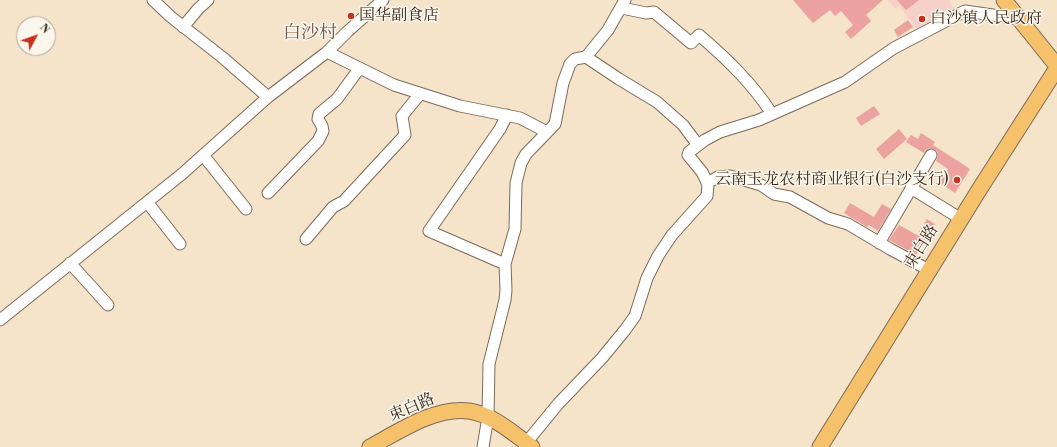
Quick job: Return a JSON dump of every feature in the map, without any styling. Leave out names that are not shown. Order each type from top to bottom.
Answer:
[{"type":"main road","points":[[1009,1],[1020,19],[1057,67]]},
{"type":"main road","name":"束白路","points":[[820,447],[1057,67]]},
{"type":"main road","name":"束白路","points":[[370,447],[421,420],[441,413],[469,410],[488,417],[529,445]]},
{"type":"street","points":[[153,0],[170,17],[268,97]]},
{"type":"street","points":[[184,27],[198,9],[208,0]]},
{"type":"street","points":[[0,320],[182,174],[268,97],[327,52],[383,0]]},
{"type":"street","points":[[483,447],[488,417],[489,364],[505,300],[505,264],[515,229],[516,183],[518,173],[526,154],[555,124],[563,83],[570,64],[576,59],[586,57],[608,30],[624,4],[646,13],[654,12],[691,43],[699,35],[728,59],[745,77],[772,114]]},
{"type":"street","points":[[529,445],[558,404],[614,344],[635,316],[647,278],[655,261],[672,235],[707,196],[709,191],[702,172],[688,155],[698,145],[720,132],[751,123],[845,82],[894,48],[965,11],[1020,19]]},
{"type":"street","points":[[327,52],[394,85],[477,110],[520,118],[547,132]]},
{"type":"street","points":[[586,57],[657,102],[680,122],[698,145]]},
{"type":"street","points":[[268,193],[318,141],[323,131],[318,119],[319,114],[337,98],[359,69]]},
{"type":"street","points":[[306,239],[333,207],[344,201],[405,135],[402,116],[420,94]]},
{"type":"street","points":[[505,264],[429,231],[500,129],[507,115]]},
{"type":"street","points":[[204,154],[246,209]]},
{"type":"street","points":[[878,242],[931,154]]},
{"type":"street","points":[[707,183],[718,177],[730,176],[761,185],[774,194],[787,196],[828,218],[848,224],[929,270]]},
{"type":"street","points":[[911,188],[961,219]]},
{"type":"street","points":[[147,202],[180,244]]},
{"type":"street","points":[[70,263],[108,305]]},
{"type":"shaded area","name":"白沙镇人民政府","points":[[888,0],[950,0],[949,1],[953,8],[917,29],[899,6],[896,9]]},
{"type":"building","points":[[793,0],[883,0],[866,15],[871,21],[851,39],[845,32],[853,25],[841,11],[835,16],[830,10],[813,23]]},
{"type":"building","points":[[897,0],[919,0],[906,10]]},
{"type":"building","points":[[908,20],[913,27],[898,37],[894,30]]},
{"type":"building","points":[[874,106],[880,114],[861,126],[856,118]]},
{"type":"building","points":[[899,129],[907,139],[884,159],[876,149]]},
{"type":"building","points":[[921,133],[935,142],[933,145],[970,169],[955,193],[939,182],[948,169],[936,161],[938,155],[937,151],[931,148],[927,149],[924,153],[906,142],[911,135],[918,139]]},
{"type":"building","points":[[850,203],[874,217],[882,204],[891,209],[878,231],[869,225],[867,227],[844,213]]},
{"type":"building","points":[[927,219],[935,224],[916,255],[889,240],[899,225],[917,235]]},
{"type":"place","name":"国华副食店","points":[[351,16]]},
{"type":"place","name":"白沙镇人民政府","points":[[922,19]]},
{"type":"place","name":"云南玉龙农村商业银行(白沙支行)","points":[[957,180]]},
{"type":"district","name":"白沙村","points":[[310,34]]}]
